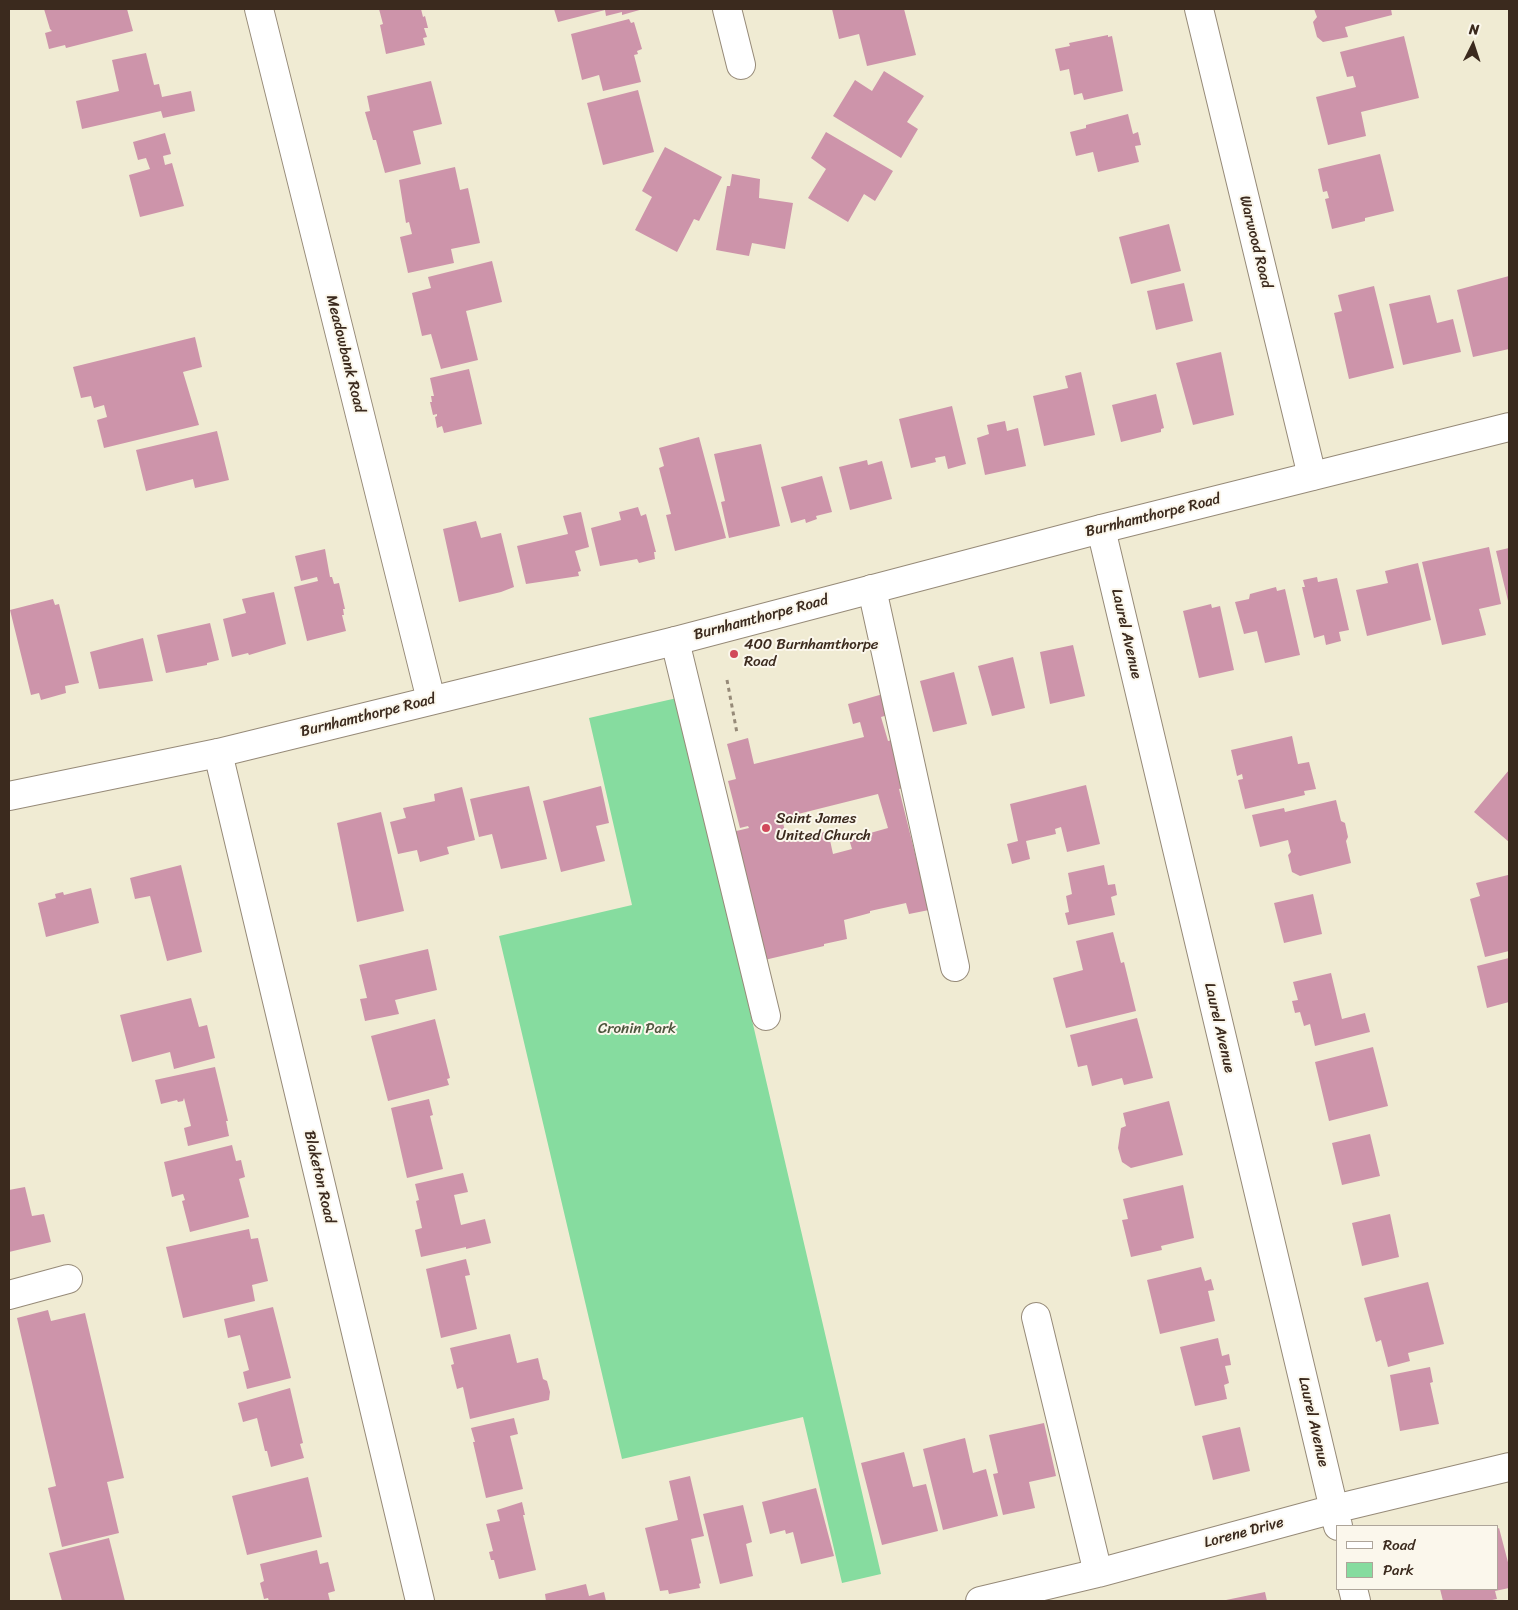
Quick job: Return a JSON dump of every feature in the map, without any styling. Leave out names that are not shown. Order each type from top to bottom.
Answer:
[{"type":"street","name":"Meadowbank Road","points":[[259,9],[431,700]]},
{"type":"street","points":[[728,9],[741,64]]},
{"type":"street","name":"Warwood Road","points":[[1199,9],[1312,476]]},
{"type":"street","name":"Burnhamthorpe Road","points":[[9,796],[218,753],[676,641],[1101,529],[1509,427]]},
{"type":"street","name":"Laurel Avenue","points":[[1101,529],[1336,1518]]},
{"type":"street","points":[[872,589],[955,967]]},
{"type":"street","points":[[676,641],[766,1016]]},
{"type":"street","name":"Blaketon Road","points":[[218,753],[420,1601]]},
{"type":"street","points":[[9,1295],[68,1279]]},
{"type":"street","points":[[1036,1317],[1098,1573]]},
{"type":"street","name":"Lorene Drive","points":[[980,1601],[1336,1518],[1509,1467]]},
{"type":"path","points":[[727,680],[737,733]]},
{"type":"green space","name":"Cronin Park","points":[[677,698],[881,1574],[842,1583],[803,1417],[622,1459],[499,936],[632,905],[589,718]]},
{"type":"building","points":[[44,9],[127,9],[133,31],[66,48],[65,45],[49,49],[45,33],[52,31]]},
{"type":"building","points":[[379,9],[421,9],[428,28],[424,28],[427,37],[423,38],[425,45],[386,54],[380,25],[383,24]]},
{"type":"building","points":[[554,9],[643,9],[622,15],[622,12],[606,16],[605,10],[558,22]]},
{"type":"building","points":[[832,9],[904,9],[916,55],[867,66],[859,34],[839,39]]},
{"type":"building","points":[[1314,9],[1391,9],[1392,15],[1345,27],[1348,37],[1323,42],[1317,37],[1313,22],[1317,17]]},
{"type":"building","points":[[629,19],[631,23],[634,22],[642,49],[637,51],[638,54],[634,55],[641,82],[603,91],[599,75],[582,80],[571,34]]},
{"type":"building","points":[[1108,35],[1108,37],[1112,36],[1123,91],[1084,100],[1082,93],[1074,95],[1069,69],[1060,71],[1055,49],[1070,46],[1069,43]]},
{"type":"building","points":[[1404,36],[1419,98],[1361,112],[1366,136],[1328,145],[1316,97],[1356,87],[1353,76],[1347,77],[1340,52]]},
{"type":"building","points":[[146,53],[154,85],[159,84],[162,97],[191,91],[195,111],[163,118],[161,111],[82,129],[76,101],[119,91],[112,60]]},
{"type":"building","points":[[884,71],[924,96],[907,122],[918,129],[901,158],[833,116],[855,80],[872,91]]},
{"type":"building","points":[[431,81],[442,124],[413,131],[421,164],[385,173],[376,140],[373,140],[365,112],[370,111],[367,96]]},
{"type":"building","points":[[638,90],[654,152],[603,165],[587,103]]},
{"type":"building","points":[[1128,114],[1133,134],[1138,132],[1141,145],[1135,146],[1139,162],[1098,172],[1093,152],[1076,156],[1070,132],[1086,128],[1086,125]]},
{"type":"building","points":[[826,132],[893,171],[875,201],[864,194],[848,222],[808,198],[826,169],[811,158]]},
{"type":"building","points":[[165,133],[171,154],[163,156],[165,165],[172,163],[184,206],[140,217],[129,175],[150,169],[146,158],[138,160],[133,142]]},
{"type":"building","points":[[665,147],[722,177],[699,221],[694,219],[677,252],[635,230],[652,197],[642,191]]},
{"type":"building","points":[[1380,154],[1394,211],[1365,218],[1365,221],[1332,229],[1325,199],[1329,198],[1327,191],[1323,192],[1318,169]]},
{"type":"building","points":[[455,167],[460,190],[468,188],[480,243],[451,249],[454,263],[408,273],[400,237],[412,234],[409,222],[406,223],[399,180]]},
{"type":"building","points":[[732,174],[760,179],[759,198],[793,203],[785,249],[752,243],[749,256],[716,250],[727,186],[730,186]]},
{"type":"building","points":[[1169,224],[1181,271],[1131,284],[1119,237]]},
{"type":"building","points":[[492,261],[502,302],[466,311],[478,360],[441,369],[431,334],[422,336],[412,293],[431,288],[428,277]]},
{"type":"building","points":[[1509,276],[1509,349],[1473,357],[1457,290]]},
{"type":"building","points":[[1184,283],[1193,321],[1156,330],[1147,291]]},
{"type":"building","points":[[1374,286],[1394,368],[1349,379],[1334,313],[1342,311],[1338,295]]},
{"type":"building","points":[[1430,295],[1437,323],[1453,319],[1461,352],[1403,365],[1389,304]]},
{"type":"building","points":[[195,337],[202,367],[183,372],[199,425],[104,448],[97,420],[107,417],[104,405],[94,408],[91,396],[81,398],[73,367]]},
{"type":"building","points":[[1221,352],[1234,415],[1193,425],[1176,363]]},
{"type":"building","points":[[469,369],[482,424],[444,433],[442,426],[437,428],[435,417],[437,414],[433,415],[430,402],[432,402],[431,396],[434,396],[430,378]]},
{"type":"building","points":[[1081,372],[1095,435],[1044,446],[1033,396],[1068,388],[1065,376]]},
{"type":"building","points":[[1156,394],[1164,428],[1161,429],[1161,432],[1121,442],[1112,405]]},
{"type":"building","points":[[952,406],[966,464],[948,469],[945,456],[935,458],[936,462],[911,468],[899,419]]},
{"type":"building","points":[[1005,421],[1007,431],[1018,428],[1026,466],[985,475],[977,438],[989,434],[987,425]]},
{"type":"building","points":[[217,431],[229,480],[195,488],[193,479],[146,491],[136,450]]},
{"type":"building","points":[[699,437],[726,538],[675,551],[666,515],[671,514],[659,468],[664,466],[659,448]]},
{"type":"building","points":[[761,444],[780,526],[729,538],[721,502],[725,501],[714,454]]},
{"type":"building","points":[[867,460],[868,465],[882,461],[892,499],[850,510],[839,467]]},
{"type":"building","points":[[822,476],[832,512],[816,516],[817,519],[806,523],[805,519],[791,523],[781,487]]},
{"type":"building","points":[[638,507],[641,516],[646,514],[656,552],[654,552],[655,559],[639,563],[637,559],[600,566],[591,528],[621,520],[619,512]]},
{"type":"building","points":[[581,512],[589,547],[575,551],[581,571],[578,572],[579,576],[526,584],[517,546],[568,534],[563,516]]},
{"type":"building","points":[[476,521],[481,538],[501,533],[514,587],[459,602],[443,529]]},
{"type":"building","points":[[1489,547],[1501,604],[1479,609],[1486,635],[1442,645],[1422,562]]},
{"type":"building","points":[[1509,548],[1509,605],[1496,551]]},
{"type":"building","points":[[325,549],[330,577],[332,577],[334,584],[339,583],[345,609],[343,609],[344,615],[342,615],[346,631],[307,641],[294,587],[318,581],[317,577],[301,581],[295,556]]},
{"type":"building","points":[[1418,563],[1431,620],[1367,636],[1356,590],[1388,583],[1385,571]]},
{"type":"building","points":[[1317,577],[1318,582],[1337,578],[1349,630],[1339,632],[1341,641],[1326,645],[1324,635],[1314,638],[1302,587],[1305,587],[1303,580]]},
{"type":"building","points":[[1276,587],[1277,591],[1285,589],[1300,655],[1265,663],[1257,631],[1244,634],[1235,602],[1249,599],[1250,594]]},
{"type":"building","points":[[274,592],[286,644],[249,655],[248,653],[232,657],[223,619],[246,613],[242,599]]},
{"type":"building","points":[[53,599],[55,605],[59,604],[79,683],[65,686],[66,693],[41,700],[39,693],[31,695],[10,610]]},
{"type":"building","points":[[1211,604],[1212,608],[1220,606],[1234,670],[1199,678],[1183,611]]},
{"type":"building","points":[[210,623],[219,660],[207,663],[207,665],[166,673],[157,635]]},
{"type":"building","points":[[143,638],[153,681],[99,689],[90,652]]},
{"type":"building","points":[[1073,645],[1085,696],[1050,704],[1040,652]]},
{"type":"building","points":[[1013,657],[1025,708],[992,716],[978,666]]},
{"type":"building","points":[[954,672],[967,724],[933,732],[920,681]]},
{"type":"building","name":"Saint James United Church","points":[[883,694],[888,715],[881,717],[888,741],[896,739],[908,787],[899,789],[929,910],[909,914],[906,903],[870,911],[870,913],[844,920],[847,939],[756,962],[732,832],[749,828],[748,826],[740,828],[728,781],[736,779],[727,744],[748,738],[754,764],[864,737],[860,722],[853,724],[848,704]],"holes":[[[878,794],[888,828],[849,839],[852,849],[833,854],[828,831],[787,841],[782,818]]]},
{"type":"building","points":[[1292,736],[1298,764],[1309,762],[1316,789],[1304,791],[1305,795],[1245,809],[1238,780],[1243,779],[1242,774],[1237,776],[1231,750]]},
{"type":"building","points":[[1509,770],[1509,842],[1474,812]]},
{"type":"building","points":[[1086,785],[1100,844],[1067,852],[1061,827],[1055,829],[1056,834],[1026,841],[1030,859],[1012,864],[1007,844],[1018,841],[1010,804]]},
{"type":"building","points":[[529,786],[547,859],[501,869],[492,834],[479,837],[470,799]]},
{"type":"building","points":[[601,786],[609,823],[596,826],[605,861],[561,872],[543,801]]},
{"type":"building","points":[[462,787],[475,840],[447,847],[449,854],[420,862],[417,850],[398,854],[390,822],[406,818],[403,808],[435,801],[434,794]]},
{"type":"building","points":[[1336,800],[1341,821],[1345,823],[1348,837],[1346,841],[1351,863],[1300,876],[1292,872],[1288,855],[1291,852],[1288,840],[1260,847],[1252,815],[1284,808],[1285,812]]},
{"type":"building","points":[[381,812],[404,911],[357,922],[337,823]]},
{"type":"building","points":[[181,865],[202,952],[167,961],[150,896],[135,899],[130,878]]},
{"type":"building","points":[[1104,865],[1108,885],[1115,884],[1117,895],[1111,897],[1115,915],[1068,925],[1065,913],[1069,912],[1066,896],[1072,894],[1068,873]]},
{"type":"building","points":[[1508,875],[1509,951],[1485,957],[1470,899],[1480,896],[1476,883]]},
{"type":"building","points":[[91,888],[99,923],[46,937],[38,903],[56,898],[55,894],[63,892],[64,895]]},
{"type":"building","points":[[1313,894],[1322,934],[1284,943],[1274,903]]},
{"type":"building","points":[[1113,932],[1121,963],[1124,962],[1136,1011],[1066,1028],[1053,978],[1083,970],[1076,941]]},
{"type":"building","points":[[428,949],[437,990],[395,1000],[399,1014],[365,1021],[360,999],[367,998],[359,965]]},
{"type":"building","points":[[1509,958],[1509,1002],[1487,1008],[1477,966]]},
{"type":"building","points":[[1331,973],[1342,1019],[1365,1013],[1370,1032],[1315,1046],[1310,1024],[1304,1026],[1300,1012],[1295,1013],[1292,1001],[1298,1000],[1293,982]]},
{"type":"building","points":[[191,998],[199,1027],[207,1025],[215,1058],[174,1069],[170,1052],[132,1062],[120,1015]]},
{"type":"building","points":[[1137,1018],[1153,1078],[1124,1085],[1122,1078],[1092,1086],[1087,1065],[1078,1067],[1070,1035]]},
{"type":"building","points":[[435,1019],[450,1078],[447,1079],[449,1085],[388,1101],[371,1036]]},
{"type":"building","points":[[1373,1047],[1388,1106],[1329,1121],[1315,1062]]},
{"type":"building","points":[[215,1067],[228,1121],[226,1121],[229,1136],[188,1146],[184,1128],[191,1126],[184,1098],[183,1101],[178,1102],[177,1100],[161,1104],[155,1080]]},
{"type":"building","points":[[429,1099],[433,1115],[430,1116],[443,1169],[407,1178],[391,1108]]},
{"type":"building","points":[[1169,1101],[1183,1155],[1131,1168],[1122,1162],[1118,1148],[1121,1128],[1126,1126],[1123,1113]]},
{"type":"building","points":[[1370,1134],[1380,1176],[1342,1185],[1332,1143]]},
{"type":"building","points":[[232,1145],[236,1161],[241,1160],[245,1177],[239,1179],[249,1217],[190,1232],[182,1201],[185,1200],[183,1194],[172,1197],[164,1162]]},
{"type":"building","points":[[463,1173],[468,1192],[454,1195],[461,1225],[485,1219],[491,1243],[421,1257],[415,1230],[422,1228],[416,1201],[419,1200],[415,1184]]},
{"type":"building","points":[[1183,1185],[1194,1238],[1161,1246],[1162,1250],[1131,1257],[1122,1220],[1128,1219],[1123,1199]]},
{"type":"building","points":[[25,1187],[32,1216],[44,1214],[51,1242],[9,1252],[9,1190]]},
{"type":"building","points":[[1390,1214],[1399,1257],[1362,1266],[1352,1223]]},
{"type":"building","points":[[249,1229],[251,1239],[258,1238],[268,1281],[252,1285],[255,1301],[183,1318],[166,1247]]},
{"type":"building","points":[[466,1259],[470,1275],[465,1276],[477,1329],[441,1338],[426,1269]]},
{"type":"building","points":[[1201,1267],[1205,1281],[1211,1279],[1214,1290],[1208,1291],[1215,1321],[1160,1334],[1147,1280]]},
{"type":"building","points":[[1428,1282],[1444,1344],[1408,1353],[1410,1361],[1388,1367],[1381,1340],[1376,1342],[1364,1298]]},
{"type":"building","points":[[273,1307],[291,1378],[247,1389],[243,1372],[249,1370],[240,1335],[228,1338],[224,1319]]},
{"type":"building","points":[[48,1310],[51,1321],[85,1313],[124,1478],[107,1482],[119,1533],[62,1547],[48,1488],[56,1486],[17,1318]]},
{"type":"building","points":[[510,1334],[517,1363],[538,1358],[543,1379],[547,1381],[550,1392],[549,1400],[470,1419],[463,1387],[457,1389],[451,1365],[454,1364],[450,1348]]},
{"type":"building","points":[[1218,1338],[1222,1356],[1229,1354],[1231,1365],[1225,1366],[1229,1383],[1224,1385],[1227,1399],[1195,1406],[1180,1347]]},
{"type":"building","points":[[1430,1367],[1433,1382],[1430,1383],[1439,1424],[1400,1431],[1390,1375]]},
{"type":"building","points":[[290,1388],[303,1443],[300,1444],[304,1458],[271,1467],[257,1418],[243,1422],[238,1403]]},
{"type":"building","points":[[514,1418],[518,1434],[510,1436],[523,1489],[486,1498],[471,1428]]},
{"type":"building","points":[[1044,1423],[1056,1476],[1029,1482],[1035,1508],[1003,1515],[993,1474],[998,1473],[989,1435]]},
{"type":"building","points":[[1240,1427],[1250,1471],[1213,1480],[1202,1436]]},
{"type":"building","points":[[965,1438],[973,1473],[986,1469],[998,1516],[943,1530],[923,1449]]},
{"type":"building","points":[[904,1452],[913,1487],[926,1484],[938,1531],[882,1545],[861,1463]]},
{"type":"building","points":[[690,1476],[704,1536],[691,1539],[701,1583],[699,1584],[700,1588],[669,1594],[668,1590],[660,1591],[645,1528],[678,1520],[669,1481]]},
{"type":"building","points":[[308,1477],[322,1537],[247,1555],[232,1496]]},
{"type":"building","points":[[816,1488],[834,1556],[801,1564],[793,1532],[786,1534],[785,1530],[770,1534],[762,1502]]},
{"type":"building","points":[[522,1502],[525,1515],[523,1515],[536,1570],[499,1579],[494,1560],[491,1560],[489,1552],[493,1551],[486,1524],[500,1521],[497,1510]]},
{"type":"building","points":[[743,1505],[752,1542],[746,1544],[753,1576],[720,1584],[703,1514]]},
{"type":"building","points":[[1498,1528],[1509,1566],[1509,1588],[1495,1591],[1497,1599],[1487,1601],[1443,1601],[1440,1590],[1498,1590]]},
{"type":"building","points":[[109,1538],[125,1601],[62,1601],[49,1553]]},
{"type":"building","points":[[317,1550],[320,1564],[328,1562],[335,1591],[328,1593],[330,1601],[269,1601],[268,1598],[264,1599],[260,1583],[264,1581],[260,1564]]},
{"type":"building","points":[[586,1584],[589,1596],[604,1592],[606,1601],[546,1601],[545,1594]]},
{"type":"building","points":[[1265,1592],[1267,1601],[1226,1601],[1226,1600]]},
{"type":"place","name":"400 Burnhamthorpe Road","points":[[734,654]]},
{"type":"place","name":"Saint James United Church","points":[[766,828]]}]
